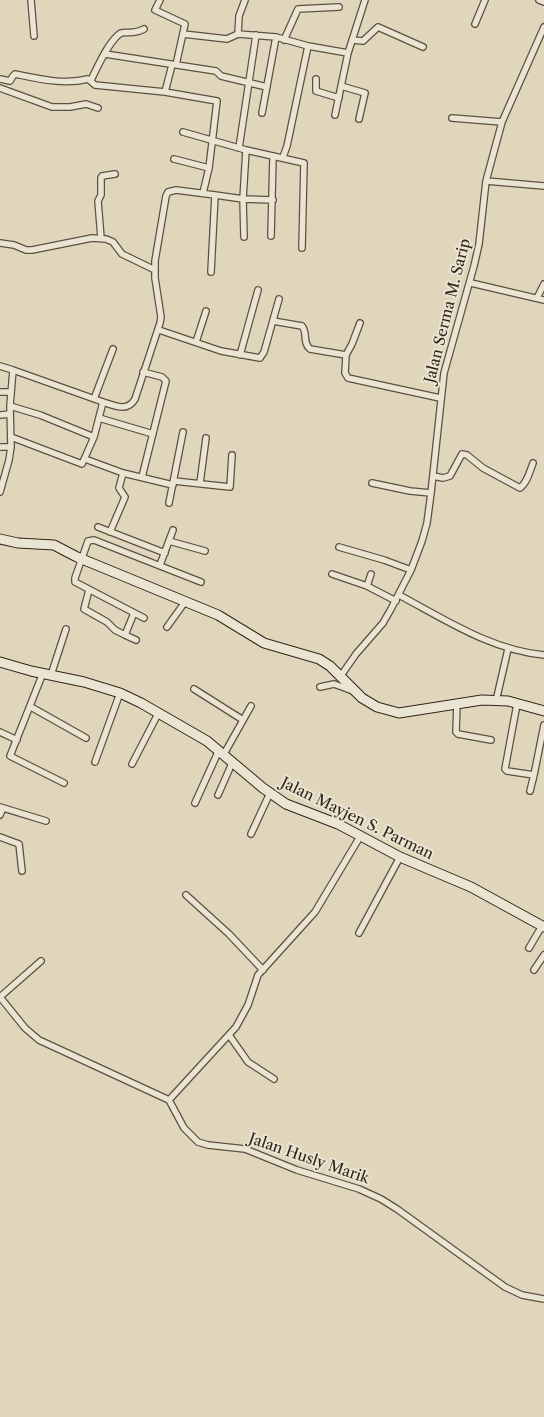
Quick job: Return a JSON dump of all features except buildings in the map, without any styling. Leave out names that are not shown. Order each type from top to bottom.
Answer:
[{"type":"street","points":[[31,0],[34,36]]},
{"type":"street","points":[[160,0],[155,10],[185,24],[165,92]]},
{"type":"street","points":[[238,34],[239,16],[245,0]]},
{"type":"street","points":[[335,115],[348,53],[366,0]]},
{"type":"street","points":[[475,24],[485,0]]},
{"type":"street","points":[[538,0],[544,2]]},
{"type":"street","points":[[284,40],[298,10],[339,7]]},
{"type":"street","points":[[352,40],[362,41],[378,27],[423,47]]},
{"type":"street","name":"Jalan Serma M. Sarip","points":[[340,676],[383,623],[398,598],[418,554],[427,523],[440,398],[447,358],[470,283],[479,244],[486,181],[502,122],[544,27]]},
{"type":"street","points":[[91,80],[105,54],[121,33],[134,34],[144,29]]},
{"type":"street","points":[[183,34],[227,39],[238,34],[276,37],[308,46],[348,53]]},
{"type":"street","points":[[239,148],[256,36]]},
{"type":"street","points":[[262,113],[276,37]]},
{"type":"street","points":[[283,158],[308,46]]},
{"type":"street","points":[[105,54],[216,71],[221,76],[267,88]]},
{"type":"street","points":[[0,80],[10,81],[15,74],[59,82],[88,79],[95,85],[165,92],[218,101],[209,168],[202,193]]},
{"type":"street","points":[[316,79],[316,91],[339,98]]},
{"type":"street","points":[[341,86],[365,93],[359,119]]},
{"type":"street","points":[[0,88],[52,107],[70,108],[86,104],[98,108]]},
{"type":"street","points":[[452,118],[502,122]]},
{"type":"street","points":[[183,132],[305,164],[302,248]]},
{"type":"street","points":[[244,237],[243,199],[246,150]]},
{"type":"street","points":[[271,236],[273,157]]},
{"type":"street","points":[[174,159],[209,168]]},
{"type":"street","points":[[101,238],[98,201],[101,195],[101,178],[102,176],[115,174]]},
{"type":"street","points":[[486,181],[544,186]]},
{"type":"street","points":[[0,366],[115,406],[130,406],[159,330],[161,317],[155,270],[167,194],[176,190],[243,199],[273,200]]},
{"type":"street","points":[[211,272],[215,195]]},
{"type":"street","points":[[0,243],[32,250],[92,238],[101,238],[113,242],[122,254],[155,270]]},
{"type":"street","points":[[470,283],[544,300]]},
{"type":"street","points":[[537,298],[544,284]]},
{"type":"street","points":[[240,355],[258,290]]},
{"type":"street","points":[[159,330],[220,351],[256,358],[262,356],[279,299]]},
{"type":"street","points":[[196,342],[206,311]]},
{"type":"street","points":[[273,321],[302,326],[305,330],[306,343],[310,349],[346,355]]},
{"type":"street","points":[[360,323],[346,355],[345,373],[348,378],[440,398]]},
{"type":"street","points":[[94,399],[113,349]]},
{"type":"street","points":[[0,492],[11,447],[10,406],[13,370]]},
{"type":"street","points":[[142,477],[166,381],[162,377],[143,372]]},
{"type":"street","points":[[0,392],[11,392]]},
{"type":"street","points":[[11,437],[80,464],[84,463],[94,437],[103,402]]},
{"type":"street","points":[[10,406],[40,415],[94,437]]},
{"type":"street","points":[[0,415],[10,414]]},
{"type":"street","points":[[99,418],[153,434]]},
{"type":"street","points":[[169,503],[183,432]]},
{"type":"street","points":[[200,483],[206,438]]},
{"type":"street","points":[[0,447],[11,447]]},
{"type":"street","points":[[433,476],[443,478],[450,476],[462,454],[467,455],[483,468],[520,488],[526,481],[533,463]]},
{"type":"street","points":[[85,459],[123,473],[142,477],[173,483],[200,483],[228,488],[230,487],[232,455]]},
{"type":"street","points":[[110,532],[124,496],[119,488],[123,473]]},
{"type":"street","points":[[372,483],[410,491],[431,493]]},
{"type":"street","points":[[98,527],[165,553]]},
{"type":"street","points":[[160,565],[173,530]]},
{"type":"street","points":[[0,539],[18,543],[48,543],[218,615],[264,643],[319,659],[330,666],[357,693],[377,707],[399,713],[482,700],[517,704],[544,711]]},
{"type":"street","points":[[144,618],[75,582],[87,542],[90,539],[201,582]]},
{"type":"street","points":[[169,541],[205,551]]},
{"type":"street","points":[[339,547],[411,570]]},
{"type":"street","points":[[332,574],[398,598],[481,639],[529,654],[544,656]]},
{"type":"street","points":[[367,586],[371,574]]},
{"type":"street","points":[[89,590],[84,609],[107,622],[115,630],[136,640]]},
{"type":"street","points":[[167,628],[185,602]]},
{"type":"street","points":[[125,635],[134,613]]},
{"type":"street","points":[[64,783],[11,758],[10,753],[66,629]]},
{"type":"street","points":[[496,701],[508,648]]},
{"type":"street","name":"Jalan Mayjen S. Parman","points":[[0,662],[84,682],[120,694],[159,712],[196,733],[233,761],[270,793],[295,808],[325,818],[400,856],[471,887],[543,926]]},
{"type":"street","points":[[320,687],[334,684],[357,693]]},
{"type":"street","points":[[194,689],[243,720]]},
{"type":"street","points":[[95,762],[120,694]]},
{"type":"street","points":[[457,703],[456,732],[458,734],[491,740]]},
{"type":"street","points":[[517,704],[505,769],[509,772],[534,775]]},
{"type":"street","points":[[195,803],[221,752],[243,720],[250,706]]},
{"type":"street","points":[[30,707],[86,738]]},
{"type":"street","points":[[132,764],[159,712]]},
{"type":"street","points":[[530,791],[544,724]]},
{"type":"street","points":[[0,732],[16,740]]},
{"type":"street","points":[[218,795],[233,761]]},
{"type":"street","points":[[251,834],[270,793]]},
{"type":"street","points":[[0,815],[1,807],[46,821]]},
{"type":"street","points":[[41,961],[0,997],[25,1028],[39,1040],[169,1100],[229,1035],[244,1015],[258,975],[315,912],[361,836]]},
{"type":"street","points":[[0,837],[19,844],[22,871]]},
{"type":"street","points":[[359,933],[400,856]]},
{"type":"street","points":[[186,895],[229,934],[263,970]]},
{"type":"street","points":[[530,948],[543,926]]},
{"type":"street","points":[[534,970],[544,955]]},
{"type":"street","points":[[229,1035],[248,1062],[274,1079]]},
{"type":"street","name":"Jalan Husly Marik","points":[[169,1100],[184,1128],[198,1142],[245,1149],[297,1170],[371,1194],[397,1209],[495,1281],[522,1295],[544,1299]]}]
